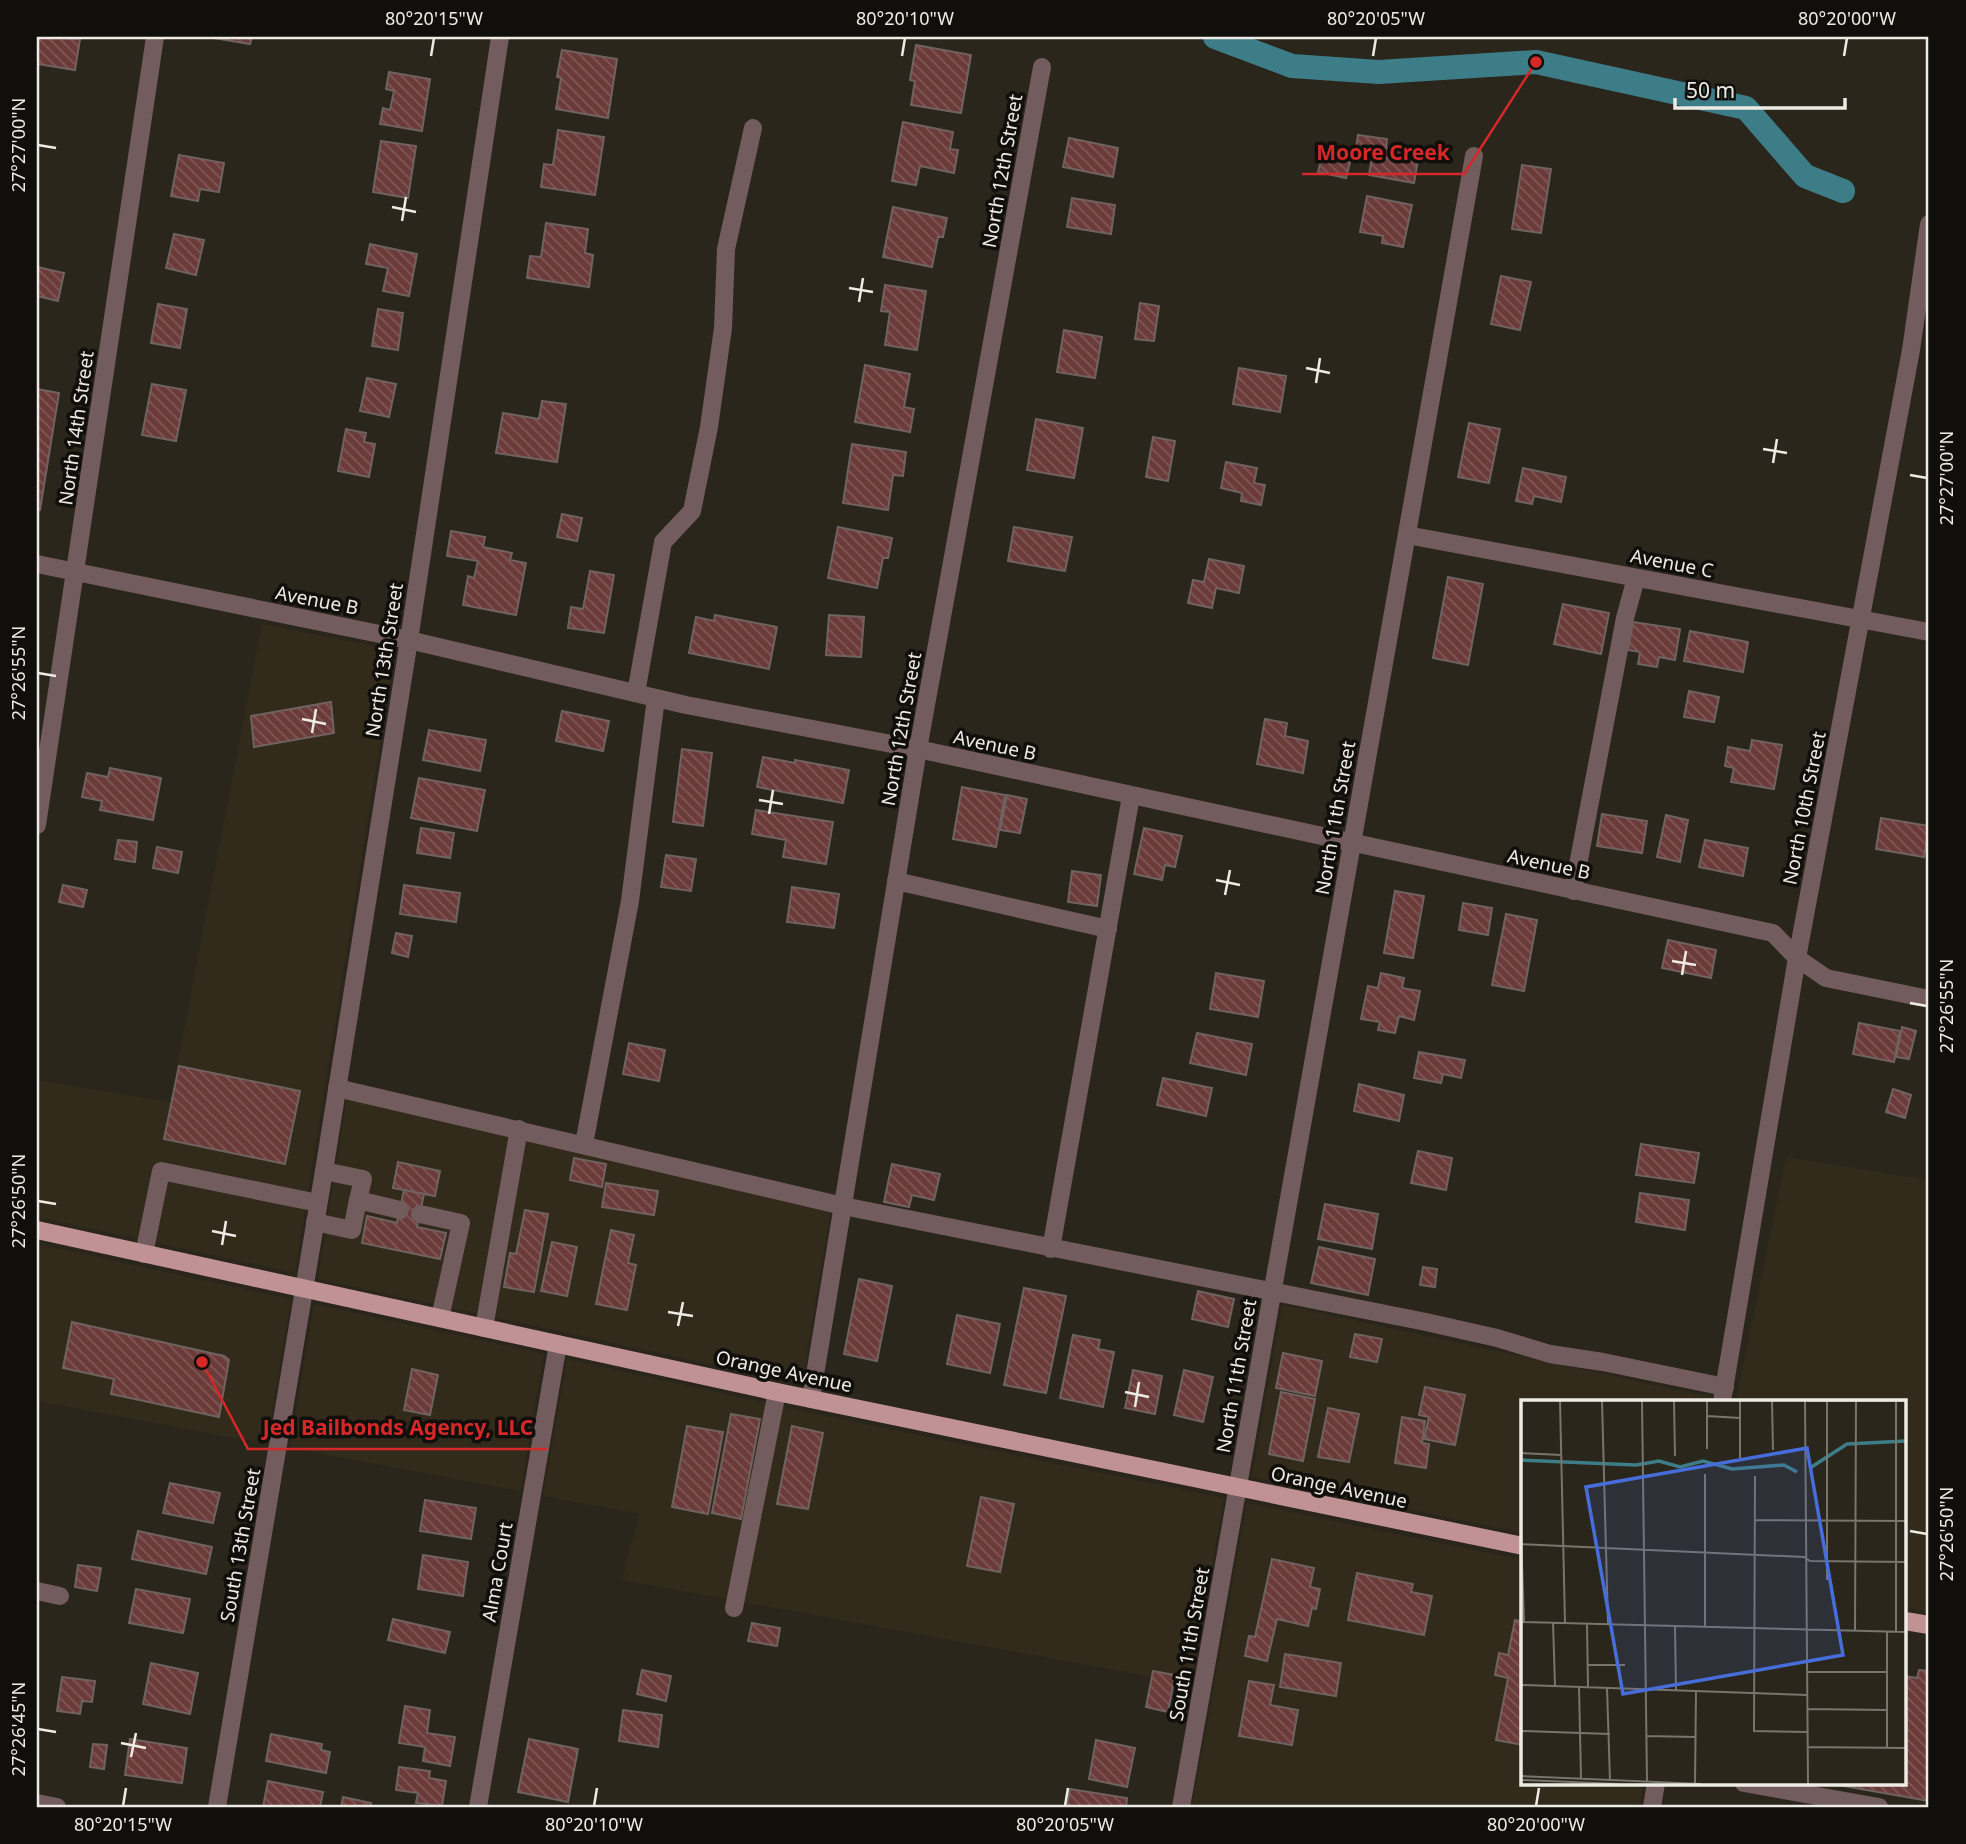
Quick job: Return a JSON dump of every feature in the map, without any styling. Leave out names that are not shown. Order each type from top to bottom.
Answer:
[{"type":"main road","name":"Orange Avenue","points":[[37,1230],[777,1392],[1521,1546]]},
{"type":"main road","points":[[1906,1621],[1929,1625]]},
{"type":"street","name":"North 14th Street","points":[[37,825],[155,37]]},
{"type":"street","name":"North 13th Street","points":[[304,1289],[409,640],[500,37]]},
{"type":"street","name":"North 12th Street","points":[[811,1399],[918,749],[1042,67]]},
{"type":"street","points":[[636,693],[663,542],[692,511],[709,427],[723,328],[726,249],[753,128]]},
{"type":"street","name":"North 11th Street","points":[[1238,1488],[1474,156]]},
{"type":"street","name":"North 10th Street","points":[[1723,1394],[1797,957],[1911,350],[1929,224]]},
{"type":"street","name":"Avenue C","points":[[1407,535],[1929,632]]},
{"type":"street","name":"Avenue B","points":[[37,564],[409,640],[656,698],[918,749],[1773,933],[1797,957],[1826,978],[1929,999]]},
{"type":"street","points":[[1573,891],[1625,618],[1636,578]]},
{"type":"street","points":[[584,1144],[630,901],[656,698]]},
{"type":"street","points":[[1051,1249],[1131,796]]},
{"type":"street","points":[[896,881],[1108,929]]},
{"type":"street","points":[[337,1088],[843,1206],[1426,1322],[1497,1338],[1550,1354],[1603,1362],[1723,1394]]},
{"type":"street","points":[[484,1328],[519,1129]]},
{"type":"street","points":[[144,1254],[160,1171],[318,1203]]},
{"type":"street","points":[[315,1222],[352,1230],[362,1179],[324,1171]]},
{"type":"street","points":[[358,1200],[400,1210]]},
{"type":"street","points":[[420,1214],[461,1223],[440,1318]]},
{"type":"street","name":"South 13th Street","points":[[217,1807],[304,1289]]},
{"type":"street","name":"Alma Court","points":[[478,1807],[558,1344]]},
{"type":"street","points":[[734,1608],[777,1392]]},
{"type":"street","name":"South 11th Street","points":[[1181,1807],[1238,1488]]},
{"type":"street","points":[[37,1591],[60,1596]]},
{"type":"street","points":[[1651,1807],[1656,1784]]},
{"type":"street","points":[[1750,1784],[1879,1807]]},
{"type":"street","points":[[37,1803],[57,1807]]},
{"type":"shaded area","points":[[262,624],[395,650],[295,1273],[37,1217],[37,1080],[170,1102]]},
{"type":"shaded area","points":[[348,1090],[832,1202],[802,1384],[318,1279]]},
{"type":"shaded area","points":[[1786,1157],[1929,1180],[1929,1612],[1906,1608],[1906,1400],[1736,1400]]},
{"type":"shaded area","points":[[37,1244],[291,1299],[267,1444],[37,1401]]},
{"type":"shaded area","points":[[314,1304],[544,1354],[520,1491],[290,1448]]},
{"type":"shaded area","points":[[1282,1305],[1711,1397],[1710,1400],[1521,1400],[1521,1533],[1252,1477]]},
{"type":"shaded area","points":[[567,1359],[797,1410],[1224,1498],[1191,1684],[622,1580],[639,1514],[543,1496]]},
{"type":"shaded area","points":[[1247,1503],[1521,1560],[1521,1784],[1644,1784],[1639,1807],[1192,1807]]},
{"type":"building","points":[[37,37],[80,39],[75,70],[37,64]]},
{"type":"building","points":[[208,37],[252,37],[250,44]]},
{"type":"building","points":[[916,45],[971,55],[961,113],[911,105],[915,81],[910,80]]},
{"type":"building","points":[[562,50],[617,59],[608,118],[556,109],[561,78],[557,77]]},
{"type":"building","points":[[389,72],[430,79],[422,131],[380,124],[383,108],[390,110],[394,91],[386,89]]},
{"type":"building","points":[[903,122],[953,132],[950,149],[958,150],[954,173],[920,166],[916,185],[892,181]]},
{"type":"building","points":[[558,130],[604,137],[595,195],[541,187],[544,164],[553,165]]},
{"type":"building","points":[[1358,135],[1387,139],[1386,148],[1419,154],[1414,183],[1369,175],[1373,151],[1356,148]]},
{"type":"building","points":[[1069,138],[1118,148],[1113,177],[1063,167]]},
{"type":"building","points":[[381,141],[416,146],[408,198],[373,192]]},
{"type":"building","points":[[179,155],[224,163],[219,192],[200,189],[198,201],[171,196]]},
{"type":"building","points":[[1322,156],[1350,162],[1346,178],[1318,172]]},
{"type":"building","points":[[1522,165],[1551,169],[1541,233],[1512,229]]},
{"type":"building","points":[[1367,196],[1412,205],[1403,247],[1382,243],[1383,236],[1360,232]]},
{"type":"building","points":[[1072,198],[1115,205],[1111,234],[1067,227]]},
{"type":"building","points":[[893,207],[947,218],[943,237],[938,237],[932,267],[883,257]]},
{"type":"building","points":[[546,223],[588,229],[585,253],[593,255],[589,287],[527,278],[530,256],[541,257]]},
{"type":"building","points":[[174,234],[204,240],[196,275],[166,268]]},
{"type":"building","points":[[370,244],[417,254],[409,296],[383,291],[388,268],[366,264]]},
{"type":"building","points":[[37,267],[64,273],[58,301],[37,296]]},
{"type":"building","points":[[1501,276],[1531,282],[1520,330],[1491,324]]},
{"type":"building","points":[[885,285],[926,291],[917,350],[885,345],[890,312],[881,311]]},
{"type":"building","points":[[1140,303],[1159,306],[1154,341],[1135,339]]},
{"type":"building","points":[[158,304],[187,309],[180,348],[151,343]]},
{"type":"building","points":[[378,309],[403,313],[398,350],[372,346]]},
{"type":"building","points":[[1064,330],[1102,337],[1095,378],[1057,372]]},
{"type":"building","points":[[865,365],[910,374],[904,407],[914,409],[910,432],[855,422]]},
{"type":"building","points":[[1239,368],[1286,376],[1280,412],[1233,404]]},
{"type":"building","points":[[367,378],[396,384],[389,417],[360,411]]},
{"type":"building","points":[[152,384],[186,390],[176,441],[142,435]]},
{"type":"building","points":[[37,389],[59,393],[40,510],[37,509]]},
{"type":"building","points":[[542,401],[566,404],[557,462],[496,453],[503,413],[539,419]]},
{"type":"building","points":[[1036,419],[1083,428],[1074,478],[1027,470]]},
{"type":"building","points":[[1469,423],[1500,429],[1489,483],[1458,477]]},
{"type":"building","points":[[346,429],[366,433],[364,442],[375,444],[369,477],[338,471]]},
{"type":"building","points":[[1153,437],[1175,441],[1168,481],[1146,477]]},
{"type":"building","points":[[852,444],[906,452],[903,476],[893,475],[888,510],[843,503]]},
{"type":"building","points":[[1226,462],[1257,468],[1254,483],[1265,485],[1261,505],[1241,501],[1242,493],[1221,488]]},
{"type":"building","points":[[1523,468],[1566,477],[1561,502],[1534,496],[1532,504],[1516,501]]},
{"type":"building","points":[[562,514],[582,518],[577,541],[557,537]]},
{"type":"building","points":[[838,527],[892,538],[888,558],[883,558],[877,588],[828,578]]},
{"type":"building","points":[[1014,527],[1072,537],[1065,571],[1008,561]]},
{"type":"building","points":[[451,531],[485,537],[483,547],[512,553],[510,560],[526,563],[516,615],[463,605],[468,576],[474,578],[478,561],[447,556]]},
{"type":"building","points":[[1209,559],[1244,566],[1239,593],[1216,588],[1212,608],[1188,603],[1193,580],[1204,582]]},
{"type":"building","points":[[590,571],[614,575],[604,633],[568,628],[571,607],[583,609]]},
{"type":"building","points":[[1448,577],[1483,584],[1468,665],[1433,658]]},
{"type":"building","points":[[1563,604],[1609,613],[1601,654],[1554,644]]},
{"type":"building","points":[[715,615],[777,627],[769,669],[689,653],[696,617],[714,621]]},
{"type":"building","points":[[829,615],[864,617],[861,657],[826,655]]},
{"type":"building","points":[[1633,622],[1680,629],[1675,660],[1659,657],[1657,667],[1638,664],[1640,652],[1628,650]]},
{"type":"building","points":[[1690,631],[1748,642],[1743,672],[1684,661]]},
{"type":"building","points":[[1689,691],[1719,697],[1714,722],[1684,717]]},
{"type":"building","points":[[331,702],[334,733],[254,747],[251,716]]},
{"type":"building","points":[[562,711],[609,721],[603,751],[556,741]]},
{"type":"building","points":[[1265,719],[1287,723],[1285,736],[1308,741],[1303,773],[1257,764]]},
{"type":"building","points":[[429,730],[486,740],[480,771],[423,760]]},
{"type":"building","points":[[1752,740],[1782,745],[1774,789],[1731,782],[1734,768],[1725,766],[1728,747],[1750,751]]},
{"type":"building","points":[[682,749],[712,753],[703,826],[673,822]]},
{"type":"building","points":[[763,757],[849,770],[843,803],[757,787]]},
{"type":"building","points":[[110,768],[161,778],[153,820],[100,810],[102,801],[82,797],[87,773],[108,777]]},
{"type":"building","points":[[419,778],[485,790],[477,831],[411,818]]},
{"type":"building","points":[[962,787],[1005,795],[996,847],[953,839]]},
{"type":"building","points":[[1007,795],[1027,799],[1020,833],[1000,830]]},
{"type":"building","points":[[756,810],[833,822],[826,864],[783,857],[786,840],[752,834]]},
{"type":"building","points":[[1602,814],[1647,821],[1642,853],[1597,846]]},
{"type":"building","points":[[1666,815],[1688,820],[1680,862],[1657,857]]},
{"type":"building","points":[[1881,818],[1929,826],[1924,857],[1876,849]]},
{"type":"building","points":[[421,828],[454,833],[450,858],[417,853]]},
{"type":"building","points":[[1144,828],[1182,836],[1175,867],[1165,865],[1162,880],[1134,874]]},
{"type":"building","points":[[118,840],[137,842],[135,862],[115,859]]},
{"type":"building","points":[[1705,840],[1748,848],[1743,876],[1699,867]]},
{"type":"building","points":[[157,847],[182,852],[178,873],[153,868]]},
{"type":"building","points":[[666,855],[696,859],[691,891],[661,887]]},
{"type":"building","points":[[1072,871],[1101,875],[1097,906],[1068,902]]},
{"type":"building","points":[[63,885],[87,890],[83,907],[59,902]]},
{"type":"building","points":[[404,885],[460,893],[456,922],[400,914]]},
{"type":"building","points":[[792,887],[839,894],[834,928],[787,922]]},
{"type":"building","points":[[1395,891],[1424,896],[1413,958],[1384,953]]},
{"type":"building","points":[[1463,903],[1492,908],[1488,935],[1459,930]]},
{"type":"building","points":[[1506,914],[1537,920],[1524,991],[1492,985]]},
{"type":"building","points":[[396,933],[412,936],[408,957],[392,953]]},
{"type":"building","points":[[1668,940],[1716,950],[1711,978],[1662,968]]},
{"type":"building","points":[[1216,973],[1264,981],[1258,1017],[1210,1009]]},
{"type":"building","points":[[1381,973],[1404,978],[1402,988],[1420,991],[1414,1020],[1399,1016],[1395,1033],[1378,1030],[1380,1022],[1361,1019],[1368,986],[1378,988]]},
{"type":"building","points":[[1859,1023],[1900,1031],[1894,1062],[1853,1054]]},
{"type":"building","points":[[1902,1027],[1916,1031],[1909,1059],[1896,1057]]},
{"type":"building","points":[[1197,1033],[1252,1044],[1246,1075],[1190,1063]]},
{"type":"building","points":[[629,1043],[665,1050],[659,1081],[623,1074]]},
{"type":"building","points":[[1419,1052],[1465,1060],[1461,1078],[1443,1074],[1441,1083],[1414,1078]]},
{"type":"building","points":[[179,1066],[300,1091],[285,1164],[164,1139]]},
{"type":"building","points":[[1163,1078],[1212,1088],[1206,1116],[1157,1105]]},
{"type":"building","points":[[1359,1084],[1404,1095],[1399,1121],[1354,1111]]},
{"type":"building","points":[[1893,1089],[1911,1095],[1905,1118],[1886,1112]]},
{"type":"building","points":[[1641,1144],[1699,1153],[1694,1183],[1636,1175]]},
{"type":"building","points":[[1418,1151],[1452,1158],[1446,1190],[1411,1183]]},
{"type":"building","points":[[574,1158],[606,1164],[602,1187],[570,1180]]},
{"type":"building","points":[[398,1162],[440,1171],[435,1196],[393,1188]]},
{"type":"building","points":[[892,1164],[940,1174],[934,1200],[912,1195],[909,1207],[884,1202]]},
{"type":"building","points":[[606,1183],[658,1191],[654,1215],[602,1207]]},
{"type":"building","points":[[404,1190],[424,1194],[417,1227],[446,1233],[440,1259],[362,1243],[367,1216],[397,1223]]},
{"type":"building","points":[[1640,1193],[1689,1200],[1685,1230],[1636,1222]]},
{"type":"building","points":[[1325,1204],[1378,1214],[1372,1249],[1318,1239]]},
{"type":"building","points":[[525,1210],[548,1214],[534,1292],[504,1287],[510,1253],[516,1254]]},
{"type":"building","points":[[611,1230],[634,1235],[628,1263],[636,1265],[627,1310],[596,1304]]},
{"type":"building","points":[[552,1242],[577,1247],[567,1296],[541,1291]]},
{"type":"building","points":[[1319,1247],[1375,1259],[1368,1295],[1311,1283]]},
{"type":"building","points":[[1423,1267],[1437,1269],[1435,1287],[1420,1285]]},
{"type":"building","points":[[859,1279],[892,1286],[877,1361],[844,1354]]},
{"type":"building","points":[[1024,1288],[1066,1296],[1046,1393],[1004,1385]]},
{"type":"building","points":[[1198,1291],[1234,1299],[1228,1327],[1192,1319]]},
{"type":"building","points":[[957,1315],[1000,1324],[990,1373],[947,1364]]},
{"type":"building","points":[[72,1322],[224,1356],[229,1360],[219,1417],[111,1394],[114,1379],[63,1368]]},
{"type":"building","points":[[1355,1334],[1382,1339],[1377,1362],[1350,1357]]},
{"type":"building","points":[[1073,1335],[1100,1340],[1098,1349],[1114,1352],[1103,1407],[1060,1398]]},
{"type":"building","points":[[1283,1353],[1322,1361],[1315,1396],[1276,1388]]},
{"type":"building","points":[[412,1369],[438,1375],[430,1415],[404,1410]]},
{"type":"building","points":[[1133,1370],[1162,1376],[1155,1414],[1125,1408]]},
{"type":"building","points":[[1184,1370],[1213,1377],[1203,1422],[1174,1415]]},
{"type":"building","points":[[1425,1387],[1465,1395],[1455,1445],[1424,1439],[1429,1417],[1419,1415]]},
{"type":"building","points":[[1281,1392],[1315,1399],[1303,1461],[1269,1454]]},
{"type":"building","points":[[1328,1408],[1359,1414],[1349,1462],[1318,1457]]},
{"type":"building","points":[[731,1414],[760,1419],[741,1519],[712,1513]]},
{"type":"building","points":[[1402,1417],[1425,1421],[1422,1443],[1429,1444],[1426,1468],[1395,1463]]},
{"type":"building","points":[[687,1426],[723,1432],[708,1514],[672,1507]]},
{"type":"building","points":[[792,1426],[823,1433],[808,1509],[777,1504]]},
{"type":"building","points":[[170,1483],[220,1493],[213,1523],[163,1513]]},
{"type":"building","points":[[981,1497],[1014,1504],[1000,1572],[967,1566]]},
{"type":"building","points":[[425,1500],[476,1508],[471,1539],[420,1531]]},
{"type":"building","points":[[138,1531],[212,1547],[206,1574],[132,1559]]},
{"type":"building","points":[[423,1555],[468,1562],[463,1596],[418,1589]]},
{"type":"building","points":[[1272,1559],[1314,1568],[1310,1587],[1320,1589],[1316,1609],[1312,1608],[1308,1626],[1277,1619],[1267,1661],[1245,1656],[1249,1636],[1255,1637]]},
{"type":"building","points":[[78,1565],[101,1568],[97,1591],[75,1587]]},
{"type":"building","points":[[1357,1573],[1413,1584],[1411,1592],[1432,1596],[1424,1635],[1348,1620]]},
{"type":"building","points":[[136,1589],[190,1599],[183,1633],[129,1623]]},
{"type":"building","points":[[393,1619],[450,1632],[445,1653],[388,1640]]},
{"type":"building","points":[[1515,1620],[1521,1622],[1521,1745],[1496,1740],[1508,1678],[1495,1675],[1499,1653],[1508,1655]]},
{"type":"building","points":[[752,1623],[780,1628],[777,1646],[748,1641]]},
{"type":"building","points":[[1285,1654],[1341,1663],[1336,1696],[1280,1687]]},
{"type":"building","points":[[151,1663],[198,1673],[190,1714],[143,1704]]},
{"type":"building","points":[[642,1670],[671,1676],[666,1701],[637,1694]]},
{"type":"building","points":[[1919,1670],[1929,1671],[1929,1801],[1833,1784],[1906,1784],[1906,1676],[1917,1678]]},
{"type":"building","points":[[1153,1671],[1175,1675],[1168,1712],[1146,1707]]},
{"type":"building","points":[[62,1677],[95,1681],[92,1702],[82,1701],[80,1714],[57,1711]]},
{"type":"building","points":[[1249,1681],[1274,1685],[1270,1705],[1298,1710],[1292,1745],[1239,1736]]},
{"type":"building","points":[[405,1706],[430,1710],[427,1733],[455,1737],[450,1766],[423,1761],[425,1747],[399,1743]]},
{"type":"building","points":[[623,1710],[662,1715],[658,1747],[619,1741]]},
{"type":"building","points":[[271,1734],[322,1744],[321,1750],[330,1752],[326,1773],[266,1761]]},
{"type":"building","points":[[130,1739],[187,1748],[182,1783],[125,1775]]},
{"type":"building","points":[[529,1739],[578,1749],[568,1802],[518,1792]]},
{"type":"building","points":[[1096,1740],[1135,1748],[1127,1787],[1089,1779]]},
{"type":"building","points":[[93,1744],[107,1745],[104,1769],[90,1767]]},
{"type":"building","points":[[399,1767],[430,1771],[429,1778],[446,1781],[442,1806],[416,1803],[418,1793],[396,1790]]},
{"type":"building","points":[[268,1781],[323,1792],[320,1807],[263,1807]]},
{"type":"building","points":[[1070,1789],[1127,1798],[1126,1807],[1067,1807]]},
{"type":"building","points":[[343,1797],[371,1803],[370,1807],[341,1807]]},
{"type":"waterway","points":[[1215,37],[1292,66],[1379,72],[1536,62],[1746,108],[1805,176],[1843,191]]},
{"type":"place","name":"Moore Creek","points":[[1536,62]]},
{"type":"place","name":"Jed Bailbonds Agency, LLC","points":[[202,1362]]}]
